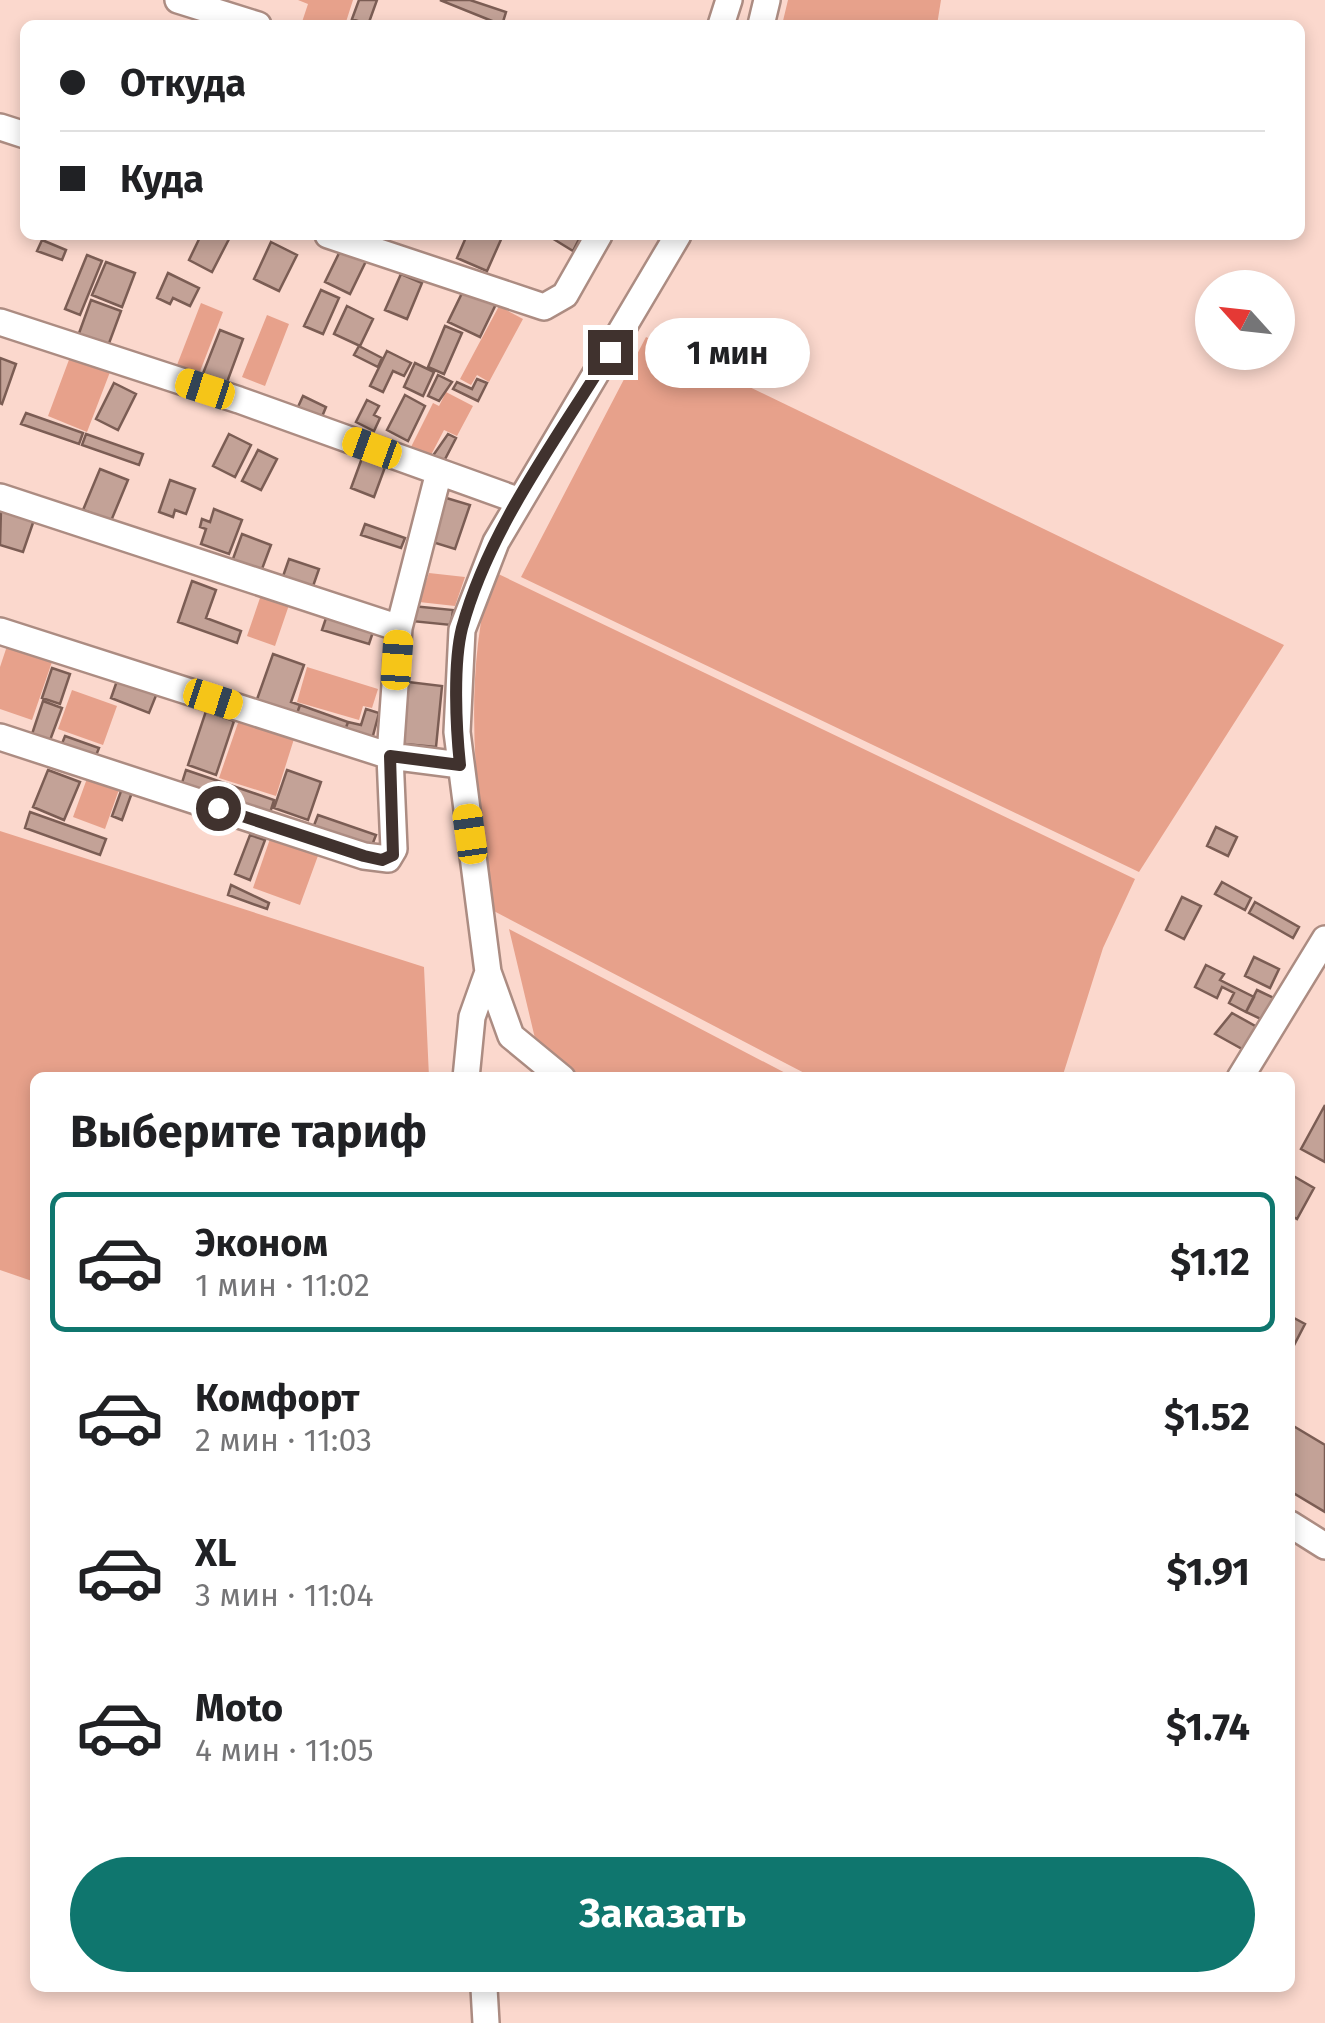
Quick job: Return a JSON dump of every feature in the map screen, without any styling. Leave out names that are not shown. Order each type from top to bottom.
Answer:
[{"type":"lane","points":[[178,0],[242,20]]},
{"type":"lane","points":[[343,240],[544,307],[565,295],[596,240]]},
{"type":"lane","points":[[555,1072],[511,1036],[488,972],[457,732],[462,630],[496,542],[675,240]]},
{"type":"lane","points":[[0,322],[520,500]]},
{"type":"lane","points":[[0,737],[382,860],[393,855],[390,756],[399,628],[439,472]]},
{"type":"lane","points":[[0,497],[399,628]]},
{"type":"lane","points":[[0,631],[390,756],[460,765]]},
{"type":"lane","points":[[1244,1072],[1325,939]]},
{"type":"lane","points":[[467,1072],[472,1017],[488,972]]},
{"type":"lane","points":[[1295,1527],[1325,1546]]},
{"type":"lane","points":[[484,1992],[486,2023]]},
{"type":"shaded area","points":[[298,0],[353,0],[347,20],[303,20],[308,4]]},
{"type":"shaded area","points":[[788,0],[941,0],[938,20],[783,20]]},
{"type":"shaded area","points":[[201,303],[223,312],[199,374],[177,365]]},
{"type":"shaded area","points":[[499,306],[523,319],[489,382],[477,375],[471,385],[460,379]]},
{"type":"shaded area","points":[[267,315],[289,324],[265,386],[242,377]]},
{"type":"shaded area","points":[[646,337],[1284,645],[1139,872],[521,577]]},
{"type":"shaded area","points":[[70,357],[110,372],[87,432],[48,416]]},
{"type":"shaded area","points":[[446,392],[473,406],[457,436],[444,430],[430,457],[411,447],[433,403],[439,406]]},
{"type":"shaded area","points":[[492,571],[1135,879],[1103,948],[1064,1072],[802,1072],[490,909],[474,739],[482,613]]},
{"type":"shaded area","points":[[429,573],[465,577],[455,606],[419,602]]},
{"type":"shaded area","points":[[261,595],[289,605],[275,646],[247,636]]},
{"type":"shaded area","points":[[8,643],[53,659],[32,720],[0,709],[0,667]]},
{"type":"shaded area","points":[[307,667],[378,689],[372,708],[363,706],[359,720],[297,702]]},
{"type":"shaded area","points":[[72,690],[117,706],[103,745],[58,729]]},
{"type":"shaded area","points":[[239,720],[294,739],[276,796],[219,778]]},
{"type":"shaded area","points":[[89,773],[121,784],[105,829],[73,817]]},
{"type":"shaded area","points":[[0,831],[424,967],[429,1072],[30,1072],[30,1280],[0,1270]]},
{"type":"shaded area","points":[[271,836],[319,853],[300,905],[253,888]]},
{"type":"shaded area","points":[[509,929],[783,1072],[574,1072],[538,1051]]},
{"type":"building","points":[[359,0],[377,0],[370,20],[352,19]]},
{"type":"building","points":[[440,0],[470,0],[506,12],[504,20],[490,20]]},
{"type":"building","points":[[42,240],[66,250],[62,260],[37,251]]},
{"type":"building","points":[[199,240],[228,240],[212,272],[189,260]]},
{"type":"building","points":[[465,240],[501,240],[487,271],[457,258]]},
{"type":"building","points":[[555,240],[578,240],[573,251]]},
{"type":"building","points":[[271,242],[297,255],[279,291],[254,279]]},
{"type":"building","points":[[342,247],[367,259],[350,294],[325,282]]},
{"type":"building","points":[[87,255],[102,261],[80,315],[65,309]]},
{"type":"building","points":[[106,262],[135,273],[122,307],[92,295]]},
{"type":"building","points":[[168,273],[199,288],[190,306],[173,298],[170,304],[157,298]]},
{"type":"building","points":[[401,274],[422,283],[407,319],[385,310]]},
{"type":"building","points":[[465,287],[497,302],[480,337],[448,322]]},
{"type":"building","points":[[321,290],[339,298],[323,334],[304,326]]},
{"type":"building","points":[[91,300],[121,311],[108,346],[78,336]]},
{"type":"building","points":[[347,306],[373,319],[360,346],[334,334]]},
{"type":"building","points":[[445,326],[462,333],[444,374],[428,367]]},
{"type":"building","points":[[220,330],[243,339],[226,385],[202,376]]},
{"type":"building","points":[[359,346],[382,358],[378,367],[354,355]]},
{"type":"building","points":[[387,351],[411,363],[404,376],[393,371],[383,392],[370,386]]},
{"type":"building","points":[[0,358],[16,364],[2,404],[0,403]]},
{"type":"building","points":[[415,363],[434,372],[423,396],[404,387]]},
{"type":"building","points":[[438,375],[452,382],[439,401],[428,396]]},
{"type":"building","points":[[477,379],[487,383],[478,401],[453,389],[457,382],[472,389]]},
{"type":"building","points":[[114,383],[136,394],[118,430],[96,419]]},
{"type":"building","points":[[405,395],[425,406],[408,441],[387,430]]},
{"type":"building","points":[[303,396],[326,407],[321,419],[297,409]]},
{"type":"building","points":[[367,400],[379,406],[374,415],[380,418],[374,431],[356,422]]},
{"type":"building","points":[[26,413],[83,433],[79,444],[21,424]]},
{"type":"building","points":[[86,434],[143,454],[139,465],[82,445]]},
{"type":"building","points":[[229,434],[251,445],[235,477],[213,466]]},
{"type":"building","points":[[448,434],[456,438],[443,463],[432,457]]},
{"type":"building","points":[[258,450],[277,459],[261,490],[242,481]]},
{"type":"building","points":[[365,450],[388,459],[374,497],[351,488]]},
{"type":"building","points":[[100,469],[128,480],[111,521],[83,510]]},
{"type":"building","points":[[170,480],[195,489],[186,514],[175,510],[173,517],[159,512]]},
{"type":"building","points":[[443,497],[470,505],[455,549],[429,541]]},
{"type":"building","points":[[1,509],[34,520],[23,552],[0,545]]},
{"type":"building","points":[[214,509],[242,520],[229,554],[201,544],[206,529],[200,527],[202,519],[210,522]]},
{"type":"building","points":[[365,524],[405,538],[401,548],[361,535]]},
{"type":"building","points":[[242,534],[271,545],[259,577],[230,567]]},
{"type":"building","points":[[289,559],[319,569],[311,592],[281,582]]},
{"type":"building","points":[[192,581],[216,590],[206,618],[241,631],[237,643],[178,622]]},
{"type":"building","points":[[412,606],[453,610],[451,625],[411,621]]},
{"type":"building","points":[[327,615],[374,629],[369,644],[322,630]]},
{"type":"building","points":[[273,654],[304,665],[291,702],[300,705],[295,719],[255,705]]},
{"type":"building","points":[[52,668],[70,674],[60,704],[42,698]]},
{"type":"building","points":[[118,678],[157,693],[149,713],[111,698]]},
{"type":"building","points":[[400,681],[442,686],[436,747],[394,743]]},
{"type":"building","points":[[43,701],[62,708],[49,743],[31,737]]},
{"type":"building","points":[[300,705],[348,722],[343,736],[295,719]]},
{"type":"building","points":[[366,709],[379,713],[371,743],[343,736],[348,722],[361,725]]},
{"type":"building","points":[[206,711],[234,721],[216,775],[188,765]]},
{"type":"building","points":[[65,736],[99,748],[95,758],[61,746]]},
{"type":"building","points":[[48,770],[80,782],[64,820],[33,807]]},
{"type":"building","points":[[186,770],[274,800],[269,816],[181,786]]},
{"type":"building","points":[[287,770],[321,782],[308,820],[274,808]]},
{"type":"building","points":[[124,783],[134,787],[122,820],[112,816]]},
{"type":"building","points":[[30,812],[106,839],[100,855],[25,828]]},
{"type":"building","points":[[318,815],[376,835],[371,848],[313,828]]},
{"type":"building","points":[[1216,827],[1237,837],[1228,856],[1207,846]]},
{"type":"building","points":[[250,835],[265,840],[250,880],[235,874]]},
{"type":"building","points":[[1222,882],[1251,898],[1245,910],[1215,894]]},
{"type":"building","points":[[231,885],[269,903],[267,909],[228,895]]},
{"type":"building","points":[[1182,897],[1201,906],[1184,939],[1166,930]]},
{"type":"building","points":[[1255,902],[1299,927],[1293,938],[1249,913]]},
{"type":"building","points":[[1254,957],[1279,969],[1270,988],[1245,976]]},
{"type":"building","points":[[1206,965],[1224,974],[1220,980],[1254,997],[1246,1012],[1229,1003],[1234,993],[1222,987],[1217,998],[1195,987]]},
{"type":"building","points":[[1257,990],[1274,998],[1263,1020],[1246,1012]]},
{"type":"building","points":[[1232,1013],[1257,1027],[1244,1050],[1215,1034]]},
{"type":"building","points":[[1325,1105],[1325,1162],[1301,1149]]},
{"type":"building","points":[[1295,1177],[1314,1188],[1295,1218]]},
{"type":"building","points":[[1295,1319],[1305,1324],[1295,1343]]},
{"type":"building","points":[[1295,1427],[1325,1445],[1325,1512],[1295,1494]]},
{"type":"route","points":[[218,808],[364,856],[382,860],[393,855],[390,756],[460,765],[457,732],[462,630],[496,542],[610,352]]}]
